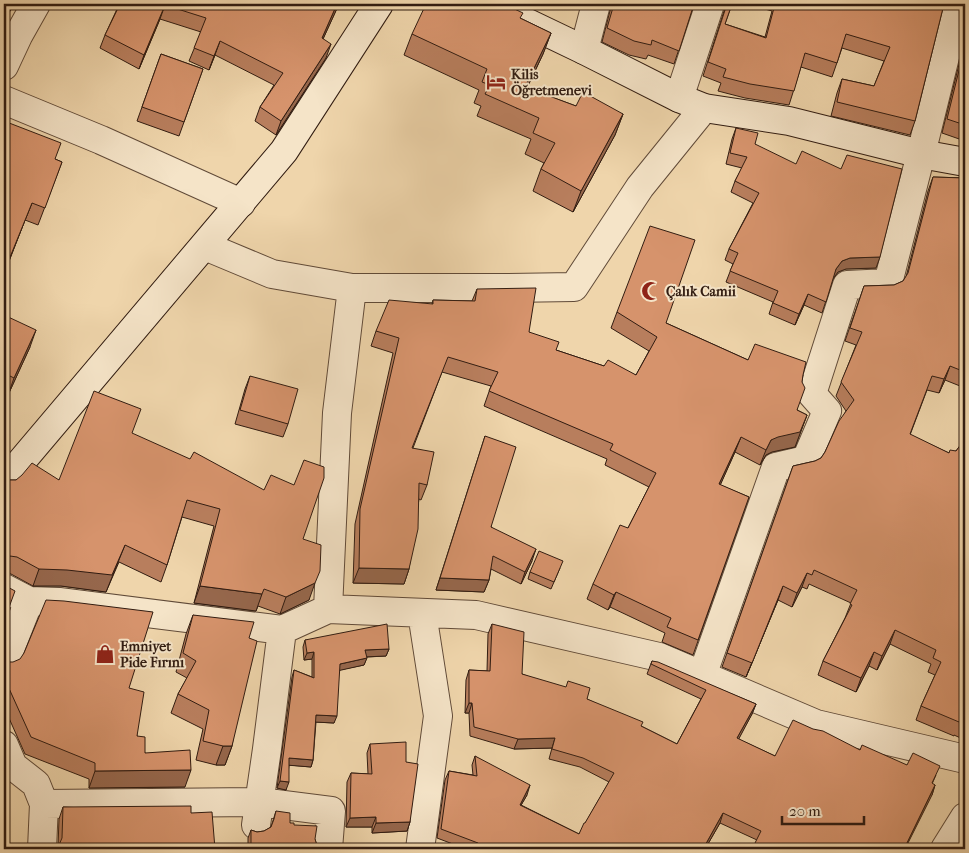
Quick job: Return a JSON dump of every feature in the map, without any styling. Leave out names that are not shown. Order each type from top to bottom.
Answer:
[{"type":"street","points":[[4,66],[11,29],[36,4]]},
{"type":"street","points":[[4,482],[284,151],[379,4]]},
{"type":"street","points":[[488,4],[679,98],[704,108],[789,121],[921,154],[965,162]]},
{"type":"street","points":[[584,50],[596,4]]},
{"type":"street","points":[[679,98],[710,4]]},
{"type":"street","points":[[702,676],[776,467],[806,460],[827,411],[812,394],[847,284],[888,283],[958,4]]},
{"type":"street","points":[[4,100],[102,140],[241,203]]},
{"type":"street","points":[[205,246],[272,274],[352,288],[574,287],[640,187],[704,108]]},
{"type":"street","points":[[328,609],[337,413],[352,288]]},
{"type":"street","points":[[4,588],[29,601],[59,602],[282,630],[328,609],[476,615],[659,658],[816,724],[965,759]]},
{"type":"street","points":[[4,664],[29,601]]},
{"type":"street","points":[[420,849],[438,716],[422,613]]},
{"type":"street","points":[[258,814],[282,630]]},
{"type":"street","points":[[4,745],[13,766],[36,784],[44,804],[42,849]]},
{"type":"street","points":[[44,804],[258,814],[331,811],[328,849]]},
{"type":"street","points":[[945,849],[965,817]]},
{"type":"building","points":[[120,4],[337,4],[322,38],[331,44],[281,121],[260,107],[283,73],[220,41],[214,56],[194,48],[206,18],[165,5],[144,55],[105,35]]},
{"type":"building","points":[[426,4],[504,4],[523,13],[520,18],[551,33],[525,87],[576,106],[583,92],[623,114],[581,191],[541,169],[555,143],[533,133],[539,118],[485,94],[490,85],[482,82],[487,69],[412,34]]},
{"type":"building","points":[[614,4],[694,4],[679,51],[652,40],[651,45],[634,41],[607,28]]},
{"type":"building","points":[[727,4],[732,4],[725,24],[766,38],[775,4],[944,4],[915,121],[837,102],[842,79],[874,86],[890,47],[846,34],[837,63],[805,53],[794,91],[750,84],[723,77],[726,69],[708,62]]},
{"type":"building","points":[[965,46],[965,125],[947,119]]},
{"type":"building","points":[[161,54],[203,69],[184,122],[142,107]]},
{"type":"building","points":[[4,121],[61,143],[55,159],[62,162],[45,208],[32,203],[4,272]]},
{"type":"building","points":[[736,128],[758,133],[755,144],[796,164],[802,151],[841,169],[847,155],[902,169],[880,257],[850,258],[842,261],[836,269],[826,302],[808,294],[799,314],[773,303],[778,291],[730,271],[738,253],[729,249],[759,193],[735,181],[747,157],[730,153]]},
{"type":"building","points":[[933,177],[965,178],[965,372],[950,366],[944,379],[932,376],[910,434],[949,453],[950,450],[956,451],[965,439],[965,724],[921,706],[941,662],[933,658],[936,650],[895,630],[882,656],[874,652],[861,678],[823,661],[852,605],[850,604],[857,590],[814,570],[812,575],[807,573],[797,593],[783,586],[752,663],[727,653],[793,466],[821,458],[839,421],[854,400],[841,382],[862,332],[850,328],[864,286],[894,285],[903,281],[908,273]]},
{"type":"building","points":[[650,226],[695,240],[666,323],[748,360],[755,344],[806,362],[802,382],[805,388],[797,410],[807,415],[800,432],[771,440],[766,450],[741,437],[719,484],[749,497],[698,640],[667,627],[671,618],[616,592],[614,595],[593,584],[620,525],[628,528],[656,473],[610,450],[613,444],[489,391],[498,372],[448,357],[412,448],[434,452],[427,485],[419,483],[418,529],[409,569],[359,568],[360,509],[399,338],[376,331],[389,300],[433,304],[433,300],[475,301],[477,289],[536,288],[529,332],[559,342],[556,350],[604,366],[608,360],[636,375],[657,337],[617,312]]},
{"type":"building","points":[[4,315],[36,330],[14,378],[10,376],[4,389]]},
{"type":"building","points":[[250,376],[298,389],[288,424],[240,410]]},
{"type":"building","points":[[94,391],[141,409],[132,433],[190,459],[194,452],[264,490],[271,475],[294,485],[304,460],[324,467],[324,478],[303,539],[321,545],[320,571],[315,583],[286,597],[264,589],[262,594],[200,586],[220,509],[187,500],[167,565],[125,545],[112,575],[39,569],[17,557],[4,557],[4,479],[16,480],[32,463],[59,480]]},
{"type":"building","points":[[485,436],[516,447],[491,527],[536,549],[525,572],[493,556],[489,580],[440,578]]},
{"type":"building","points":[[539,551],[563,561],[554,582],[530,572]]},
{"type":"building","points":[[4,585],[15,591],[4,621]]},
{"type":"building","points":[[46,600],[153,612],[129,688],[144,692],[137,736],[145,737],[145,753],[190,750],[191,770],[95,771],[95,763],[31,737],[7,684],[4,683],[4,661],[13,662],[20,659]]},
{"type":"building","points":[[193,615],[254,622],[249,638],[257,641],[232,746],[223,746],[203,741],[209,710],[178,694],[196,661],[183,653]]},
{"type":"building","points":[[387,624],[389,649],[365,650],[367,658],[340,664],[337,716],[316,715],[313,760],[289,758],[289,782],[280,781],[294,670],[314,678],[314,652],[307,653],[305,640]]},
{"type":"building","points":[[492,624],[524,632],[522,674],[566,687],[568,681],[590,688],[587,699],[643,722],[641,726],[677,744],[706,690],[651,664],[652,661],[756,704],[737,738],[775,756],[793,720],[813,729],[823,731],[860,750],[862,745],[907,765],[913,753],[940,766],[932,783],[935,785],[904,849],[752,849],[761,831],[723,813],[703,849],[475,849],[478,843],[441,829],[449,771],[477,776],[475,756],[530,785],[520,805],[579,834],[614,773],[583,758],[552,749],[555,738],[518,739],[474,727],[472,703],[469,703],[469,670],[490,671]]},
{"type":"building","points":[[406,742],[406,762],[418,764],[410,822],[376,823],[376,817],[350,818],[351,773],[372,774],[370,744]]},
{"type":"building","points":[[4,759],[7,763],[6,795],[4,795]]},
{"type":"building","points":[[191,806],[191,813],[212,812],[215,849],[55,849],[62,838],[63,807]]},
{"type":"building","points":[[276,811],[290,813],[290,823],[294,823],[294,825],[317,826],[315,839],[318,849],[251,849],[251,830],[257,832],[264,831],[271,827]]},
{"type":"building","points":[[965,841],[965,849],[960,849]]},
{"type":"place","name":"Kilis Öğretmenevi","points":[[496,82]]},
{"type":"place","name":"Çalık Camii","points":[[651,291]]},
{"type":"place","name":"Emniyet Pide Fırını","points":[[105,654]]}]
